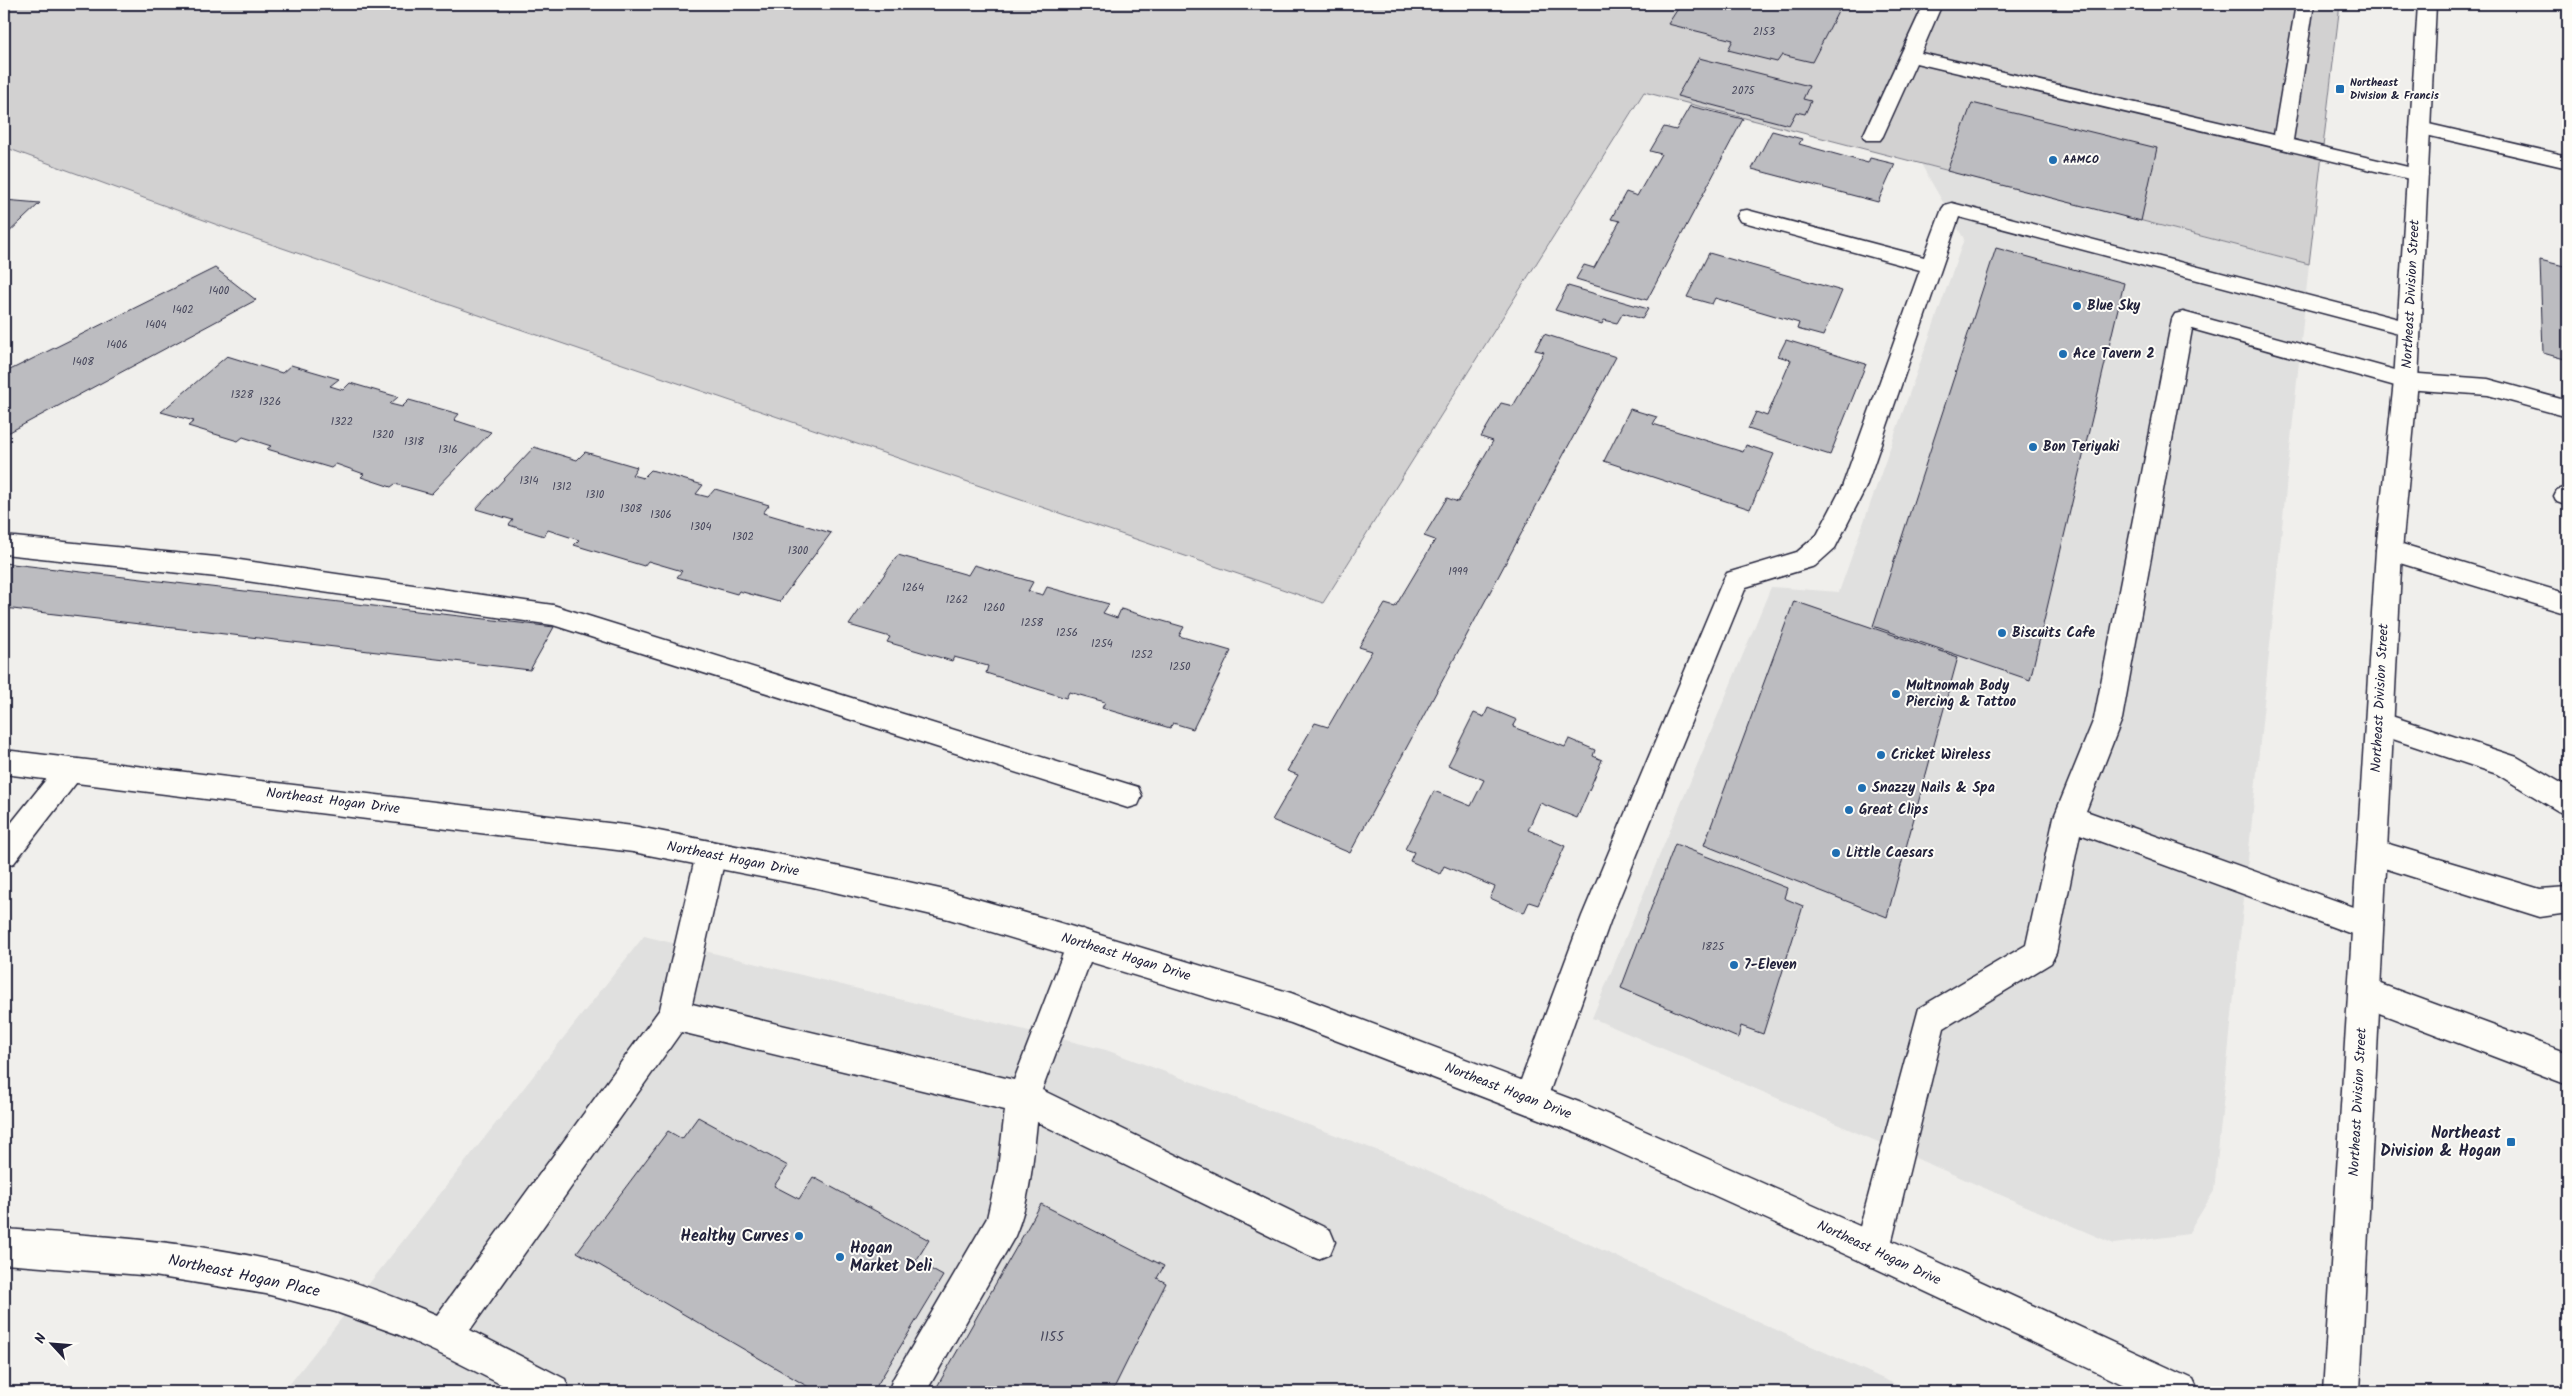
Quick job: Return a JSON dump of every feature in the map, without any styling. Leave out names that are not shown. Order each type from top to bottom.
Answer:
[{"type":"main road","points":[[1873,136],[1933,4]]},
{"type":"main road","points":[[2283,142],[2305,4]]},
{"type":"main road","name":"Northeast Division Street","points":[[2341,1392],[2389,550],[2410,329],[2427,4]]},
{"type":"main road","points":[[1910,56],[2418,174]]},
{"type":"main road","points":[[2420,128],[2568,162]]},
{"type":"main road","points":[[1532,1099],[1597,916],[1736,580],[1806,559],[1826,541],[1854,487],[1952,209],[2410,329]]},
{"type":"main road","points":[[1747,216],[1932,266]]},
{"type":"main road","points":[[1872,1249],[1930,1019],[2040,953],[2069,817],[2108,719],[2184,319],[2406,380],[2488,387],[2568,409]]},
{"type":"main road","points":[[4,545],[226,568],[553,615],[1128,796]]},
{"type":"main road","points":[[2389,550],[2568,604]]},
{"type":"main road","points":[[2379,723],[2507,766],[2568,802]]},
{"type":"main road","name":"Northeast Hogan Drive","points":[[4,762],[523,824],[633,839],[813,874],[948,905],[1082,943],[1290,1008],[1532,1099],[1872,1249],[2180,1392]]},
{"type":"main road","points":[[4,854],[70,770]]},
{"type":"main road","points":[[2069,817],[2368,926]]},
{"type":"main road","points":[[2372,852],[2540,903],[2568,900]]},
{"type":"main road","points":[[443,1337],[674,1015],[711,854]]},
{"type":"main road","points":[[906,1392],[1003,1224],[1015,1168],[1022,1098],[1082,943]]},
{"type":"main road","points":[[2364,993],[2568,1069]]},
{"type":"main road","points":[[674,1015],[1022,1098],[1318,1242]]},
{"type":"main road","name":"Northeast Hogan Place","points":[[4,1247],[141,1256],[214,1266],[304,1285],[386,1312],[470,1348],[552,1392]]},
{"type":"shaded area","points":[[4,4],[2340,4],[2309,264],[1644,92],[1323,603],[256,239],[4,147]]},
{"type":"shaded area","points":[[1921,164],[2309,264],[2214,1191],[2188,1234],[2114,1244],[1592,1018],[1771,587],[1839,592],[1964,239]]},
{"type":"shaded area","points":[[644,936],[1106,1050],[1414,1164],[1912,1392],[291,1392],[285,1390]]},
{"type":"building","points":[[1681,4],[1842,4],[1812,62],[1782,55],[1777,62],[1728,50],[1733,40],[1668,24]]},
{"type":"building","points":[[1699,58],[1809,86],[1803,99],[1811,101],[1805,114],[1796,112],[1789,125],[1677,96]]},
{"type":"building","name":"AAMCO","points":[[1972,103],[2157,148],[2141,221],[1947,171]]},
{"type":"building","points":[[1690,106],[1743,119],[1647,300],[1576,279],[1584,265],[1594,268],[1620,221],[1611,219],[1626,192],[1637,196],[1661,154],[1650,151],[1664,127],[1676,130]]},
{"type":"building","points":[[1772,131],[1802,139],[1799,144],[1868,163],[1870,158],[1895,164],[1878,202],[1752,169]]},
{"type":"building","points":[[4,200],[40,203],[4,237]]},
{"type":"building","points":[[1996,248],[2124,283],[2030,680],[1873,626]]},
{"type":"building","points":[[1709,253],[1842,291],[1823,336],[1797,329],[1799,323],[1715,298],[1712,304],[1687,297]]},
{"type":"building","points":[[2540,260],[2568,267],[2568,360],[2543,353]]},
{"type":"building","points":[[215,268],[256,300],[4,435],[4,373]]},
{"type":"building","points":[[1568,286],[1648,309],[1642,319],[1623,313],[1617,323],[1604,320],[1602,324],[1555,310]]},
{"type":"building","points":[[1544,334],[1616,357],[1350,853],[1272,820],[1298,775],[1287,771],[1315,723],[1328,727],[1372,651],[1359,647],[1385,604],[1395,607],[1435,540],[1424,536],[1447,498],[1458,502],[1493,441],[1481,437],[1501,403],[1513,406],[1544,352],[1535,350]]},
{"type":"building","points":[[1786,340],[1866,364],[1830,455],[1748,429],[1756,412],[1767,416],[1791,360],[1778,356]]},
{"type":"building","points":[[227,356],[282,373],[291,365],[339,379],[330,386],[343,390],[350,383],[398,397],[390,404],[402,407],[409,400],[459,414],[454,420],[491,432],[431,494],[395,484],[391,487],[361,477],[364,474],[336,464],[331,468],[267,449],[271,446],[243,437],[238,441],[188,426],[194,421],[161,412]]},
{"type":"building","points":[[1630,409],[1657,417],[1653,424],[1743,452],[1746,445],[1774,454],[1750,509],[1604,461]]},
{"type":"building","points":[[534,447],[577,460],[585,452],[637,467],[632,475],[643,478],[651,470],[703,485],[696,494],[708,497],[715,489],[769,505],[763,513],[831,533],[779,602],[739,591],[737,594],[677,577],[682,571],[648,561],[644,566],[574,545],[579,540],[548,530],[544,536],[509,525],[513,520],[476,509]]},
{"type":"building","points":[[898,555],[968,575],[974,565],[1033,582],[1028,591],[1043,595],[1047,587],[1109,604],[1103,613],[1117,618],[1121,609],[1184,627],[1179,636],[1231,651],[1193,729],[1173,723],[1170,728],[1102,708],[1105,702],[1069,692],[1066,698],[986,673],[988,666],[954,657],[952,661],[887,642],[890,637],[849,625]]},
{"type":"building","points":[[4,563],[554,627],[530,670],[4,608]]},
{"type":"building","points":[[1794,601],[1958,657],[1887,917],[1704,845]]},
{"type":"building","points":[[1488,708],[1517,720],[1513,727],[1565,747],[1569,739],[1595,750],[1593,756],[1602,760],[1577,818],[1540,803],[1528,830],[1565,846],[1538,905],[1529,902],[1524,913],[1490,898],[1495,887],[1444,866],[1440,874],[1410,861],[1414,852],[1405,849],[1434,791],[1471,806],[1484,780],[1448,765],[1474,713],[1484,717]]},
{"type":"building","points":[[1675,844],[1787,888],[1784,898],[1803,906],[1763,1034],[1741,1026],[1738,1038],[1621,988]]},
{"type":"building","points":[[698,1117],[788,1166],[774,1186],[799,1199],[813,1177],[929,1240],[916,1261],[943,1276],[873,1392],[817,1392],[577,1252],[668,1131],[682,1139]]},
{"type":"building","points":[[1041,1204],[1164,1266],[1157,1278],[1166,1283],[1112,1392],[934,1392]]},
{"type":"place","name":"Northeast Division & Francis","points":[[2340,89]]},
{"type":"place","name":"AAMCO","points":[[2053,160]]},
{"type":"place","name":"Blue Sky","points":[[2077,306]]},
{"type":"place","name":"Ace Tavern 2","points":[[2063,354]]},
{"type":"place","name":"Bon Teriyaki","points":[[2033,447]]},
{"type":"place","name":"Biscuits Cafe","points":[[2002,633]]},
{"type":"place","name":"Multnomah Body Piercing & Tattoo","points":[[1896,694]]},
{"type":"place","name":"Cricket Wireless","points":[[1881,755]]},
{"type":"place","name":"Snazzy Nails & Spa","points":[[1862,788]]},
{"type":"place","name":"Great Clips","points":[[1849,810]]},
{"type":"place","name":"Little Caesars","points":[[1836,853]]},
{"type":"place","name":"7-Eleven","points":[[1734,965]]},
{"type":"place","name":"Northeast Division & Hogan","points":[[2511,1142]]},
{"type":"place","name":"Healthy Сurves","points":[[799,1236]]},
{"type":"place","name":"Hogan Market Deli","points":[[840,1257]]}]
